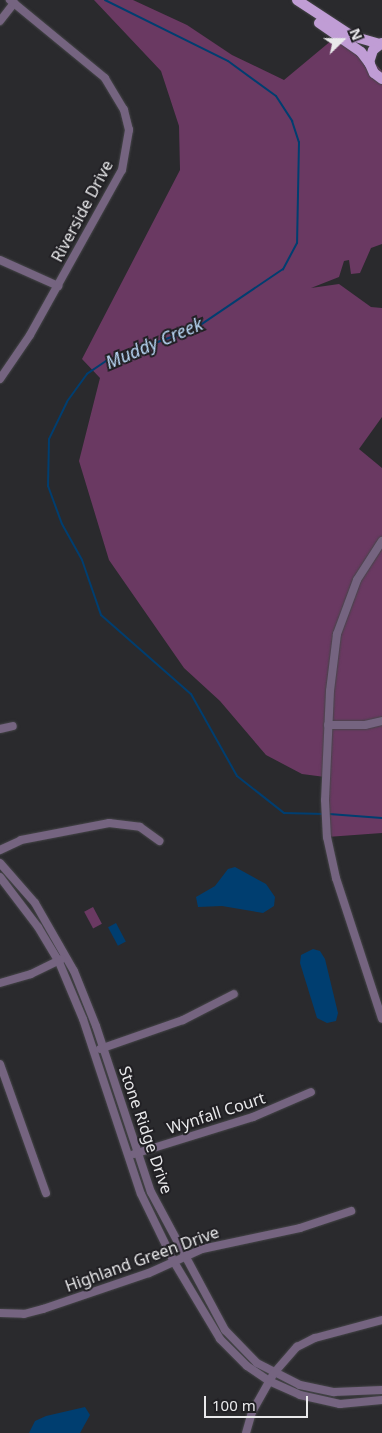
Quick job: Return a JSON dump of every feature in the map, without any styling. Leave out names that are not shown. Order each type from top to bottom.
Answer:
[{"type":"main road","points":[[297,0],[352,36],[381,44]]},
{"type":"main road","points":[[310,10],[312,16],[329,31],[361,52],[374,73],[382,79]]},
{"type":"main road","points":[[370,64],[373,50],[381,44]]},
{"type":"street","points":[[0,21],[12,2]]},
{"type":"street","name":"Riverside Drive","points":[[0,379],[58,286],[122,170],[129,130],[124,110],[105,78],[12,2]]},
{"type":"street","points":[[0,260],[58,286]]},
{"type":"street","points":[[382,541],[357,580],[341,618],[334,660],[328,725],[325,800],[327,837],[336,878],[382,1020]]},
{"type":"street","points":[[328,725],[365,726],[382,720]]},
{"type":"street","points":[[0,729],[14,726]]},
{"type":"street","points":[[0,850],[21,840],[109,823],[140,827],[160,840]]},
{"type":"street","name":"Stone Ridge Drive","points":[[0,863],[34,903],[66,956],[88,1002],[151,1192],[184,1257],[225,1330],[245,1353],[274,1373],[300,1385],[326,1391],[354,1393],[382,1390]]},
{"type":"street","name":"Stone Ridge Drive","points":[[0,877],[38,927],[59,962],[94,1051],[141,1194],[174,1262],[220,1339],[246,1366],[269,1382],[300,1395],[328,1402],[356,1404],[382,1400]]},
{"type":"street","points":[[0,983],[59,962],[66,956]]},
{"type":"street","points":[[94,1051],[183,1020],[234,994]]},
{"type":"street","points":[[0,1064],[46,1193]]},
{"type":"street","name":"Wynfall Court","points":[[127,1156],[253,1117],[311,1092]]},
{"type":"street","name":"Highland Green Drive","points":[[0,1313],[24,1314],[43,1310],[126,1282],[184,1257],[227,1242],[286,1232],[351,1211]]},
{"type":"street","points":[[246,1433],[252,1412],[274,1373],[289,1354],[306,1341],[382,1320]]},
{"type":"shaded area","points":[[94,0],[133,0],[187,25],[232,55],[284,80],[338,35],[373,61],[382,71],[382,244],[371,248],[360,273],[351,274],[349,260],[344,261],[339,277],[311,288],[339,284],[371,307],[382,308],[382,417],[359,449],[382,468],[382,833],[327,837],[325,777],[302,774],[266,755],[220,701],[184,668],[109,560],[79,461],[100,378],[82,359],[180,170],[179,126],[161,71]]},
{"type":"shaded area","points":[[93,907],[102,924],[93,928],[84,912]]},
{"type":"water","points":[[235,867],[266,884],[275,897],[274,906],[263,913],[222,906],[198,907],[196,897],[215,886],[228,869]]},
{"type":"water","points":[[116,923],[126,942],[118,946],[108,927]]},
{"type":"water","points":[[313,949],[320,951],[325,959],[338,1013],[336,1021],[327,1023],[317,1018],[300,963],[301,955]]},
{"type":"water","points":[[85,1407],[90,1415],[80,1433],[29,1433],[35,1421],[46,1416]]},
{"type":"waterway","name":"Muddy Creek","points":[[105,0],[228,61],[276,96],[292,121],[299,142],[297,243],[283,269],[196,328],[106,361],[87,374],[67,402],[49,439],[48,486],[62,524],[82,560],[101,615],[191,694],[237,776],[284,813],[325,814]]},
{"type":"waterway","name":"Muddy Creek","points":[[329,814],[382,818]]}]
